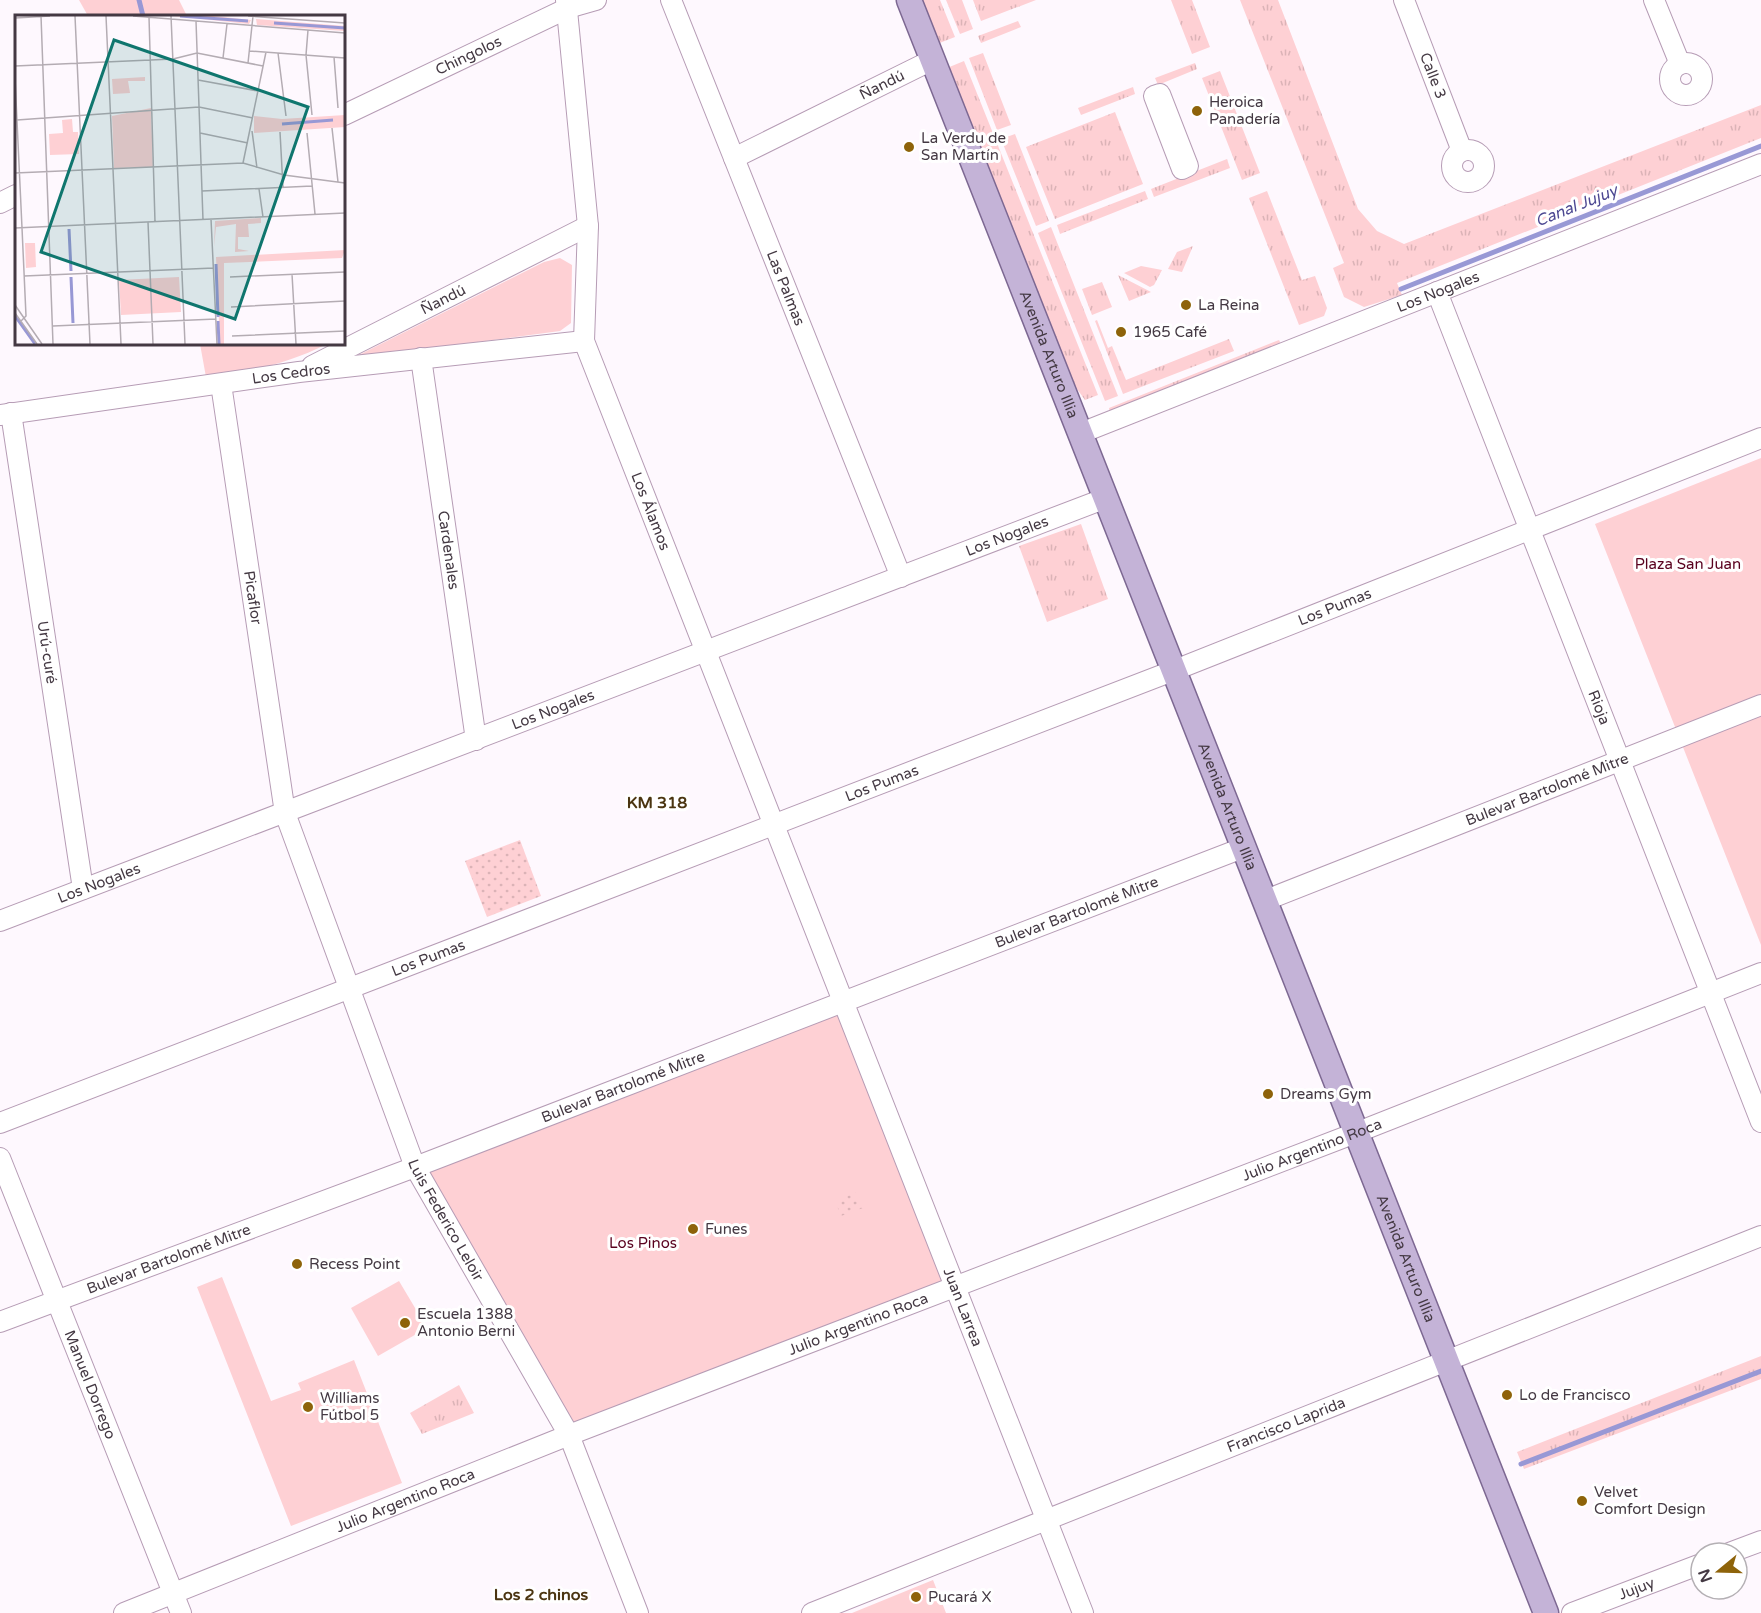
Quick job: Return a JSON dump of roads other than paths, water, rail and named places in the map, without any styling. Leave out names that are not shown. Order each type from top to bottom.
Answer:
[{"type":"main road","name":"Avenida Arturo Illia","points":[[909,0],[1358,1132],[1546,1613]]},
{"type":"street","name":"Chingolos","points":[[345,115],[567,4],[596,0]]},
{"type":"street","name":"Las Palmas","points":[[671,0],[901,577]]},
{"type":"street","name":"Calle 3","points":[[1404,0],[1462,151]]},
{"type":"street","points":[[1654,0],[1680,64]]},
{"type":"street","name":"Los Álamos","points":[[567,4],[588,226],[584,341],[842,1002]]},
{"type":"street","name":"Ñandú","points":[[734,158],[932,60]]},
{"type":"street","points":[[1156,93],[1186,169]]},
{"type":"street","name":"Los Nogales","points":[[1081,433],[1761,164]]},
{"type":"street","points":[[0,203],[15,196]]},
{"type":"street","name":"Ñandú","points":[[299,372],[588,226]]},
{"type":"street","name":"Rioja","points":[[1437,292],[1761,1122]]},
{"type":"street","name":"Los Cedros","points":[[5,414],[299,372],[584,341]]},
{"type":"street","name":"Cardenales","points":[[420,358],[476,740]]},
{"type":"street","name":"Picaflor","points":[[221,384],[285,813]]},
{"type":"street","name":"Urú-curé","points":[[5,414],[82,889]]},
{"type":"street","name":"Los Pumas","points":[[0,1124],[1175,670],[1761,438]]},
{"type":"street","name":"Los Nogales","points":[[0,921],[1106,498]]},
{"type":"street","name":"Bulevar Bartolomé Mitre","points":[[1266,900],[1761,705]]},
{"type":"street","name":"Luis Federico Leloir","points":[[285,813],[415,1167],[569,1435],[638,1613]]},
{"type":"street","name":"Bulevar Bartolomé Mitre","points":[[0,1322],[415,1167],[1245,847]]},
{"type":"street","name":"Julio Argentino Roca","points":[[124,1613],[569,1435],[1358,1132],[1761,973]]},
{"type":"street","name":"Juan Larrea","points":[[842,1002],[1083,1613]]},
{"type":"street","name":"Manuel Dorrego","points":[[0,1158],[181,1613]]},
{"type":"street","name":"Francisco Laprida","points":[[812,1613],[1761,1236]]},
{"type":"street","name":"Jujuy","points":[[1572,1613],[1689,1569]]},
{"type":"waterway","points":[[139,0],[143,15]]},
{"type":"waterway","name":"Canal Jujuy","points":[[1401,289],[1761,146]]},
{"type":"waterway","points":[[1521,1464],[1761,1371]]},
{"type":"place","name":"Heroica Panadería","points":[[1197,111]]},
{"type":"place","name":"La Verdu de San Martín","points":[[909,147]]},
{"type":"place","name":"La Reina","points":[[1186,305]]},
{"type":"place","name":"1965 Café","points":[[1121,332]]},
{"type":"place","name":"Dreams Gym","points":[[1268,1094]]},
{"type":"place","name":"Funes","points":[[693,1229]]},
{"type":"place","name":"Recess Point","points":[[297,1264]]},
{"type":"place","name":"Escuela 1388 Antonio Berni","points":[[405,1323]]},
{"type":"place","name":"Lo de Francisco","points":[[1507,1395]]},
{"type":"place","name":"Williams Fútbol 5","points":[[308,1407]]},
{"type":"place","name":"Velvet Comfort Design","points":[[1582,1501]]},
{"type":"place","name":"Pucará X","points":[[916,1597]]},
{"type":"district","name":"KM 318","points":[[657,802]]},
{"type":"district","name":"Los 2 chinos","points":[[541,1594]]},
{"type":"park label","name":"Plaza San Juan","points":[[1688,564]]},
{"type":"park label","name":"Los Pinos","points":[[643,1243]]}]
